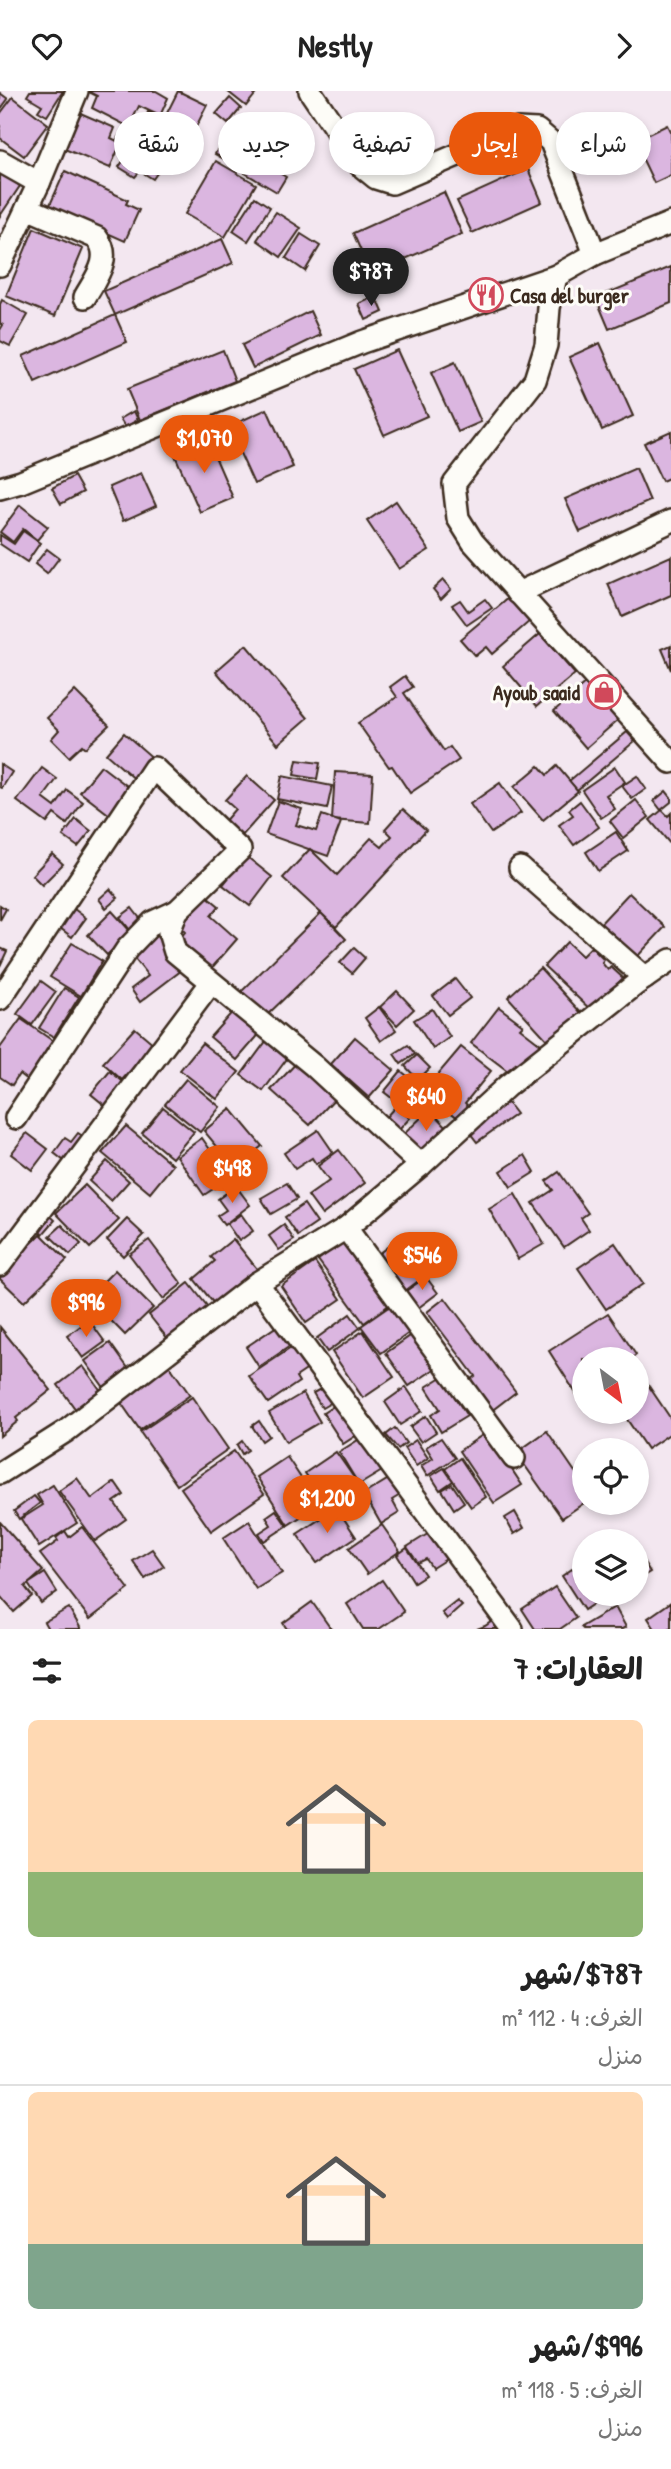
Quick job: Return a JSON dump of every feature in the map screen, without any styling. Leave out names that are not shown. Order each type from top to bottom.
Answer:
[{"type":"street","points":[[0,265],[39,183],[77,91]]},
{"type":"street","points":[[310,91],[360,165],[376,178],[392,183],[517,129],[537,130],[551,142],[595,254]]},
{"type":"street","points":[[0,161],[39,183]]},
{"type":"street","points":[[27,208],[97,239],[102,245],[102,264],[85,297]]},
{"type":"street","points":[[0,488],[21,482],[362,342],[556,277],[595,254],[671,223]]},
{"type":"street","points":[[556,277],[548,308],[546,345],[535,380],[454,484],[458,517],[473,542],[671,762]]},
{"type":"street","points":[[518,593],[671,521]]},
{"type":"street","points":[[0,999],[154,768],[240,849],[177,911],[153,922],[127,949],[16,1118]]},
{"type":"street","points":[[520,868],[645,978]]},
{"type":"street","points":[[177,911],[169,932],[175,952],[314,1066],[421,1165]]},
{"type":"street","points":[[0,1473],[66,1431],[257,1283],[346,1228],[421,1165],[507,1086],[671,960]]},
{"type":"street","points":[[0,1265],[211,983]]},
{"type":"street","points":[[346,1228],[514,1458]]},
{"type":"street","points":[[257,1283],[512,1629]]},
{"type":"building","points":[[30,91],[63,91],[47,116],[38,111],[42,105],[27,96]]},
{"type":"building","points":[[87,91],[156,91],[168,98],[162,112],[152,112],[139,106],[136,112],[114,112],[114,119],[92,108],[97,96]]},
{"type":"building","points":[[178,91],[207,105],[204,112],[168,112]]},
{"type":"building","points":[[227,91],[258,91],[246,106]]},
{"type":"building","points":[[0,93],[8,99],[0,110]]},
{"type":"building","points":[[13,97],[48,124],[24,156],[0,138],[0,114]]},
{"type":"building","points":[[230,98],[241,108],[238,112],[216,114]]},
{"type":"building","points":[[78,112],[114,128],[111,138],[114,140],[114,159],[110,168],[62,148]]},
{"type":"building","points":[[667,125],[671,133],[671,175],[654,183],[650,175],[651,133]]},
{"type":"building","points":[[216,161],[218,175],[240,175],[256,184],[225,237],[185,214]]},
{"type":"building","points":[[65,171],[128,200],[126,204],[139,210],[125,241],[49,207]]},
{"type":"building","points":[[0,173],[20,186],[0,216]]},
{"type":"building","points":[[248,175],[283,175],[286,177],[277,192]]},
{"type":"building","points":[[515,175],[531,175],[542,202],[472,233],[457,201]]},
{"type":"building","points":[[444,192],[462,234],[371,274],[353,233]]},
{"type":"building","points":[[255,197],[270,207],[248,241],[233,231]]},
{"type":"building","points":[[276,212],[301,228],[281,257],[257,240]]},
{"type":"building","points":[[34,228],[83,249],[55,316],[6,296]]},
{"type":"building","points":[[301,234],[320,246],[305,271],[286,258]]},
{"type":"building","points":[[222,239],[233,263],[115,315],[104,291]]},
{"type":"building","points":[[671,267],[671,303],[609,329],[596,298]]},
{"type":"building","points":[[376,296],[383,312],[366,320],[359,304]]},
{"type":"building","points":[[2,300],[28,315],[10,346],[0,341],[3,325],[0,323]]},
{"type":"building","points":[[310,311],[321,335],[253,368],[242,345]]},
{"type":"building","points":[[115,315],[127,342],[35,383],[23,356]]},
{"type":"building","points":[[600,343],[633,416],[602,430],[569,357]]},
{"type":"building","points":[[223,350],[235,381],[140,420],[127,389]]},
{"type":"building","points":[[397,350],[427,416],[384,435],[354,369]]},
{"type":"building","points":[[455,362],[481,422],[458,432],[431,373]]},
{"type":"building","points":[[267,409],[293,467],[254,484],[228,427]]},
{"type":"building","points":[[134,411],[138,420],[125,427],[120,419]]},
{"type":"building","points":[[671,431],[671,477],[662,481],[644,443]]},
{"type":"building","points":[[207,438],[233,498],[200,512],[174,453]]},
{"type":"building","points":[[636,468],[650,501],[580,532],[565,499]]},
{"type":"building","points":[[141,473],[156,506],[123,521],[109,487]]},
{"type":"building","points":[[74,476],[83,492],[61,504],[52,488]]},
{"type":"building","points":[[396,501],[429,550],[399,569],[367,521]]},
{"type":"building","points":[[20,505],[48,527],[37,540],[23,529],[13,542],[0,532]]},
{"type":"building","points":[[23,531],[40,543],[27,562],[0,544],[0,535],[14,544]]},
{"type":"building","points":[[47,549],[59,558],[47,574],[35,564]]},
{"type":"building","points":[[671,556],[671,595],[622,617],[608,584]]},
{"type":"building","points":[[443,580],[451,589],[441,599],[433,589]]},
{"type":"building","points":[[510,597],[530,621],[492,654],[486,647],[475,656],[460,639]]},
{"type":"building","points":[[485,599],[492,608],[467,625],[452,605],[460,600],[468,611]]},
{"type":"building","points":[[540,634],[575,674],[537,706],[503,666]]},
{"type":"building","points":[[246,645],[308,718],[278,744],[216,671]]},
{"type":"building","points":[[671,645],[671,670],[662,649]]},
{"type":"building","points":[[405,676],[413,687],[404,693],[444,751],[450,747],[459,760],[410,793],[358,723],[397,697],[390,687]]},
{"type":"building","points":[[587,682],[619,719],[586,748],[554,711]]},
{"type":"building","points":[[75,691],[109,725],[85,748],[82,745],[69,757],[51,739],[59,730],[47,718]]},
{"type":"building","points":[[627,732],[635,741],[577,790],[569,781]]},
{"type":"building","points":[[124,733],[155,760],[137,781],[106,754]]},
{"type":"building","points":[[297,760],[320,763],[317,779],[294,775]]},
{"type":"building","points":[[0,764],[12,772],[2,788],[0,787]]},
{"type":"building","points":[[101,766],[135,792],[115,819],[80,792]]},
{"type":"building","points":[[539,766],[547,775],[557,766],[578,791],[543,820],[514,787]]},
{"type":"building","points":[[615,767],[625,782],[606,795],[615,809],[601,818],[582,790]]},
{"type":"building","points":[[42,768],[57,779],[43,798],[55,807],[67,790],[83,802],[67,824],[54,814],[47,823],[17,801]]},
{"type":"building","points":[[335,772],[373,774],[370,823],[332,820]]},
{"type":"building","points":[[247,776],[274,800],[240,838],[223,823],[235,809],[225,800]]},
{"type":"building","points":[[282,776],[332,786],[327,809],[277,799]]},
{"type":"building","points":[[637,776],[646,789],[632,799],[622,786]]},
{"type":"building","points":[[500,783],[521,813],[491,833],[470,804]]},
{"type":"building","points":[[666,791],[671,802],[661,810],[654,801]]},
{"type":"building","points":[[636,800],[649,817],[623,838],[610,821]]},
{"type":"building","points":[[278,801],[302,809],[296,825],[316,831],[322,815],[341,822],[328,856],[266,834]]},
{"type":"building","points":[[580,801],[599,827],[574,845],[559,825],[573,815],[569,810]]},
{"type":"building","points":[[403,809],[426,830],[336,927],[283,878],[310,849],[337,875],[371,838],[382,847],[392,836],[385,829]]},
{"type":"building","points":[[662,810],[668,816],[671,813],[671,845],[650,820]]},
{"type":"building","points":[[76,819],[91,831],[78,847],[63,836]]},
{"type":"building","points":[[616,832],[628,851],[598,871],[586,852]]},
{"type":"building","points":[[52,854],[63,864],[42,885],[32,875]]},
{"type":"building","points":[[246,856],[272,877],[250,906],[223,885]]},
{"type":"building","points":[[110,889],[118,898],[106,908],[99,899]]},
{"type":"building","points":[[629,893],[665,927],[634,960],[598,926]]},
{"type":"building","points":[[207,896],[219,906],[211,916],[237,939],[210,970],[177,942],[185,932],[180,927]]},
{"type":"building","points":[[0,905],[6,909],[0,920]]},
{"type":"building","points":[[132,908],[142,921],[130,930],[120,917]]},
{"type":"building","points":[[74,909],[86,918],[72,937],[60,928]]},
{"type":"building","points":[[112,911],[131,932],[107,955],[88,935]]},
{"type":"building","points":[[321,913],[346,939],[265,1017],[241,992]]},
{"type":"building","points":[[155,934],[182,970],[140,1002],[131,989],[148,976],[130,953]]},
{"type":"building","points":[[567,942],[582,956],[591,947],[604,960],[602,963],[608,970],[611,967],[623,978],[592,1011],[544,966]]},
{"type":"building","points":[[72,943],[102,961],[81,996],[50,977]]},
{"type":"building","points":[[0,948],[7,951],[0,966]]},
{"type":"building","points":[[354,948],[365,958],[352,973],[340,963]]},
{"type":"building","points":[[540,968],[583,1015],[551,1044],[508,997]]},
{"type":"building","points":[[455,979],[470,998],[448,1015],[433,996]]},
{"type":"building","points":[[41,981],[56,992],[32,1025],[17,1014]]},
{"type":"building","points":[[64,988],[79,997],[54,1037],[39,1028]]},
{"type":"building","points":[[397,991],[414,1009],[397,1025],[380,1007]]},
{"type":"building","points":[[379,1007],[396,1030],[381,1041],[365,1018]]},
{"type":"building","points":[[499,1007],[523,1025],[520,1028],[542,1045],[517,1078],[471,1043]]},
{"type":"building","points":[[236,1008],[262,1031],[237,1060],[210,1037]]},
{"type":"building","points":[[432,1009],[450,1037],[433,1049],[414,1020]]},
{"type":"building","points":[[21,1019],[53,1041],[27,1080],[19,1074],[12,1085],[0,1077],[0,1048]]},
{"type":"building","points":[[135,1028],[154,1044],[122,1080],[103,1063]]},
{"type":"building","points":[[355,1037],[394,1070],[369,1098],[331,1064]]},
{"type":"building","points":[[267,1040],[289,1056],[263,1091],[241,1075]]},
{"type":"building","points":[[202,1043],[239,1072],[217,1099],[180,1070]]},
{"type":"building","points":[[408,1045],[415,1054],[401,1064],[394,1054]]},
{"type":"building","points":[[461,1047],[491,1071],[465,1103],[468,1106],[458,1118],[440,1104],[444,1099],[428,1086]]},
{"type":"building","points":[[417,1055],[430,1068],[418,1080],[405,1066]]},
{"type":"building","points":[[300,1059],[338,1095],[310,1125],[271,1090]]},
{"type":"building","points":[[110,1071],[127,1085],[108,1108],[91,1094]]},
{"type":"building","points":[[401,1071],[424,1089],[407,1110],[384,1092]]},
{"type":"building","points":[[186,1079],[220,1107],[200,1132],[165,1104]]},
{"type":"building","points":[[424,1092],[434,1100],[423,1113],[413,1104]]},
{"type":"building","points":[[506,1101],[516,1114],[477,1142],[467,1129]]},
{"type":"building","points":[[396,1106],[410,1118],[398,1131],[384,1119]]},
{"type":"building","points":[[163,1107],[194,1132],[172,1158],[142,1133]]},
{"type":"building","points":[[231,1109],[262,1146],[235,1168],[204,1131]]},
{"type":"building","points":[[430,1109],[450,1130],[421,1158],[401,1137]]},
{"type":"building","points":[[126,1126],[173,1165],[150,1193],[102,1153]]},
{"type":"building","points":[[318,1130],[333,1152],[316,1164],[312,1158],[295,1169],[284,1153]]},
{"type":"building","points":[[27,1133],[48,1149],[32,1170],[11,1154]]},
{"type":"building","points":[[78,1133],[87,1139],[68,1164],[54,1153],[65,1138],[71,1142]]},
{"type":"building","points":[[202,1138],[230,1178],[204,1195],[177,1156]]},
{"type":"building","points":[[339,1150],[365,1183],[322,1215],[308,1196],[329,1181],[318,1166]]},
{"type":"building","points":[[525,1155],[535,1172],[511,1187],[501,1171]]},
{"type":"building","points":[[107,1161],[129,1181],[111,1201],[89,1181]]},
{"type":"building","points":[[559,1172],[588,1213],[581,1218],[589,1230],[564,1247],[533,1203],[553,1190],[546,1181]]},
{"type":"building","points":[[287,1183],[297,1199],[271,1214],[261,1198]]},
{"type":"building","points":[[85,1185],[119,1220],[90,1248],[56,1213]]},
{"type":"building","points":[[236,1186],[250,1205],[224,1225],[217,1216],[226,1210],[218,1199]]},
{"type":"building","points":[[515,1194],[544,1244],[518,1259],[489,1209]]},
{"type":"building","points":[[304,1204],[317,1223],[298,1236],[285,1217]]},
{"type":"building","points":[[45,1211],[55,1220],[43,1234],[34,1225]]},
{"type":"building","points":[[241,1214],[253,1231],[239,1241],[227,1224]]},
{"type":"building","points":[[127,1219],[144,1235],[123,1256],[107,1240]]},
{"type":"building","points":[[62,1225],[81,1244],[70,1255],[50,1236]]},
{"type":"building","points":[[284,1225],[294,1240],[279,1250],[269,1236]]},
{"type":"building","points":[[41,1234],[67,1260],[24,1302],[0,1279],[0,1275]]},
{"type":"building","points":[[233,1239],[258,1270],[215,1305],[194,1279],[215,1261],[211,1257]]},
{"type":"building","points":[[398,1239],[425,1276],[401,1294],[374,1257]]},
{"type":"building","points":[[149,1240],[182,1284],[163,1299],[129,1254]]},
{"type":"building","points":[[343,1242],[389,1305],[364,1323],[318,1260]]},
{"type":"building","points":[[615,1243],[643,1284],[606,1309],[578,1268]]},
{"type":"building","points":[[315,1262],[341,1299],[306,1323],[281,1286]]},
{"type":"building","points":[[115,1270],[153,1308],[125,1335],[88,1297]]},
{"type":"building","points":[[426,1277],[438,1293],[418,1308],[406,1291]]},
{"type":"building","points":[[189,1283],[208,1307],[168,1339],[149,1315]]},
{"type":"building","points":[[445,1298],[516,1392],[486,1415],[463,1385],[475,1376],[427,1312]]},
{"type":"building","points":[[390,1306],[409,1333],[381,1353],[361,1326]]},
{"type":"building","points":[[608,1313],[631,1347],[572,1347],[572,1387],[549,1351]]},
{"type":"building","points":[[350,1314],[360,1328],[327,1352],[317,1338]]},
{"type":"building","points":[[89,1320],[105,1342],[83,1358],[67,1336]]},
{"type":"building","points":[[283,1322],[296,1342],[259,1367],[246,1347]]},
{"type":"building","points":[[0,1327],[51,1390],[16,1418],[18,1421],[0,1436]]},
{"type":"building","points":[[363,1331],[394,1377],[363,1398],[332,1352]]},
{"type":"building","points":[[413,1334],[436,1368],[409,1386],[386,1353]]},
{"type":"building","points":[[300,1342],[315,1364],[296,1377],[299,1382],[268,1403],[249,1376]]},
{"type":"building","points":[[110,1343],[133,1375],[108,1393],[85,1361]]},
{"type":"building","points":[[167,1362],[190,1395],[140,1430],[117,1397]]},
{"type":"building","points":[[83,1366],[104,1395],[79,1414],[58,1385]]},
{"type":"building","points":[[442,1377],[467,1416],[441,1432],[431,1415],[440,1409],[426,1387]]},
{"type":"building","points":[[330,1384],[339,1398],[322,1408],[313,1393]]},
{"type":"building","points":[[649,1386],[671,1419],[671,1433],[649,1448],[649,1438],[640,1438],[631,1425],[649,1425]]},
{"type":"building","points":[[406,1387],[422,1411],[400,1425],[385,1402]]},
{"type":"building","points":[[303,1393],[320,1422],[286,1442],[269,1413]]},
{"type":"building","points":[[192,1397],[228,1449],[177,1485],[140,1432]]},
{"type":"building","points":[[343,1400],[363,1431],[343,1444],[323,1413]]},
{"type":"building","points":[[426,1416],[436,1432],[421,1442],[410,1427]]},
{"type":"building","points":[[259,1421],[269,1436],[262,1441],[252,1426]]},
{"type":"building","points":[[395,1428],[406,1443],[398,1449],[386,1435]]},
{"type":"building","points":[[547,1431],[572,1467],[572,1511],[562,1518],[516,1453]]},
{"type":"building","points":[[487,1432],[522,1485],[494,1503],[459,1451]]},
{"type":"building","points":[[366,1435],[387,1468],[359,1485],[339,1452]]},
{"type":"building","points":[[441,1438],[455,1458],[427,1476],[421,1466],[433,1458],[426,1447]]},
{"type":"building","points":[[416,1440],[428,1458],[416,1466],[404,1448]]},
{"type":"building","points":[[242,1441],[248,1450],[242,1454],[237,1445]]},
{"type":"building","points":[[234,1451],[264,1494],[211,1531],[181,1488]]},
{"type":"building","points":[[336,1452],[359,1485],[327,1506],[305,1473]]},
{"type":"building","points":[[287,1457],[319,1505],[288,1525],[257,1477]]},
{"type":"building","points":[[460,1458],[486,1497],[471,1507],[445,1469]]},
{"type":"building","points":[[444,1468],[453,1481],[440,1490],[431,1476]]},
{"type":"building","points":[[392,1477],[402,1494],[392,1500],[399,1513],[381,1524],[364,1494]]},
{"type":"building","points":[[77,1478],[92,1499],[115,1482],[124,1495],[114,1502],[126,1519],[95,1541],[59,1491]]},
{"type":"building","points":[[452,1484],[464,1502],[454,1509],[442,1490]]},
{"type":"building","points":[[53,1485],[77,1523],[39,1547],[21,1519],[43,1505],[37,1495]]},
{"type":"building","points":[[34,1496],[40,1503],[19,1519],[14,1511]]},
{"type":"building","points":[[337,1508],[356,1537],[317,1563],[297,1534]]},
{"type":"building","points":[[276,1510],[287,1526],[264,1541],[259,1533],[271,1525],[266,1517]]},
{"type":"building","points":[[515,1512],[524,1528],[514,1534],[505,1518]]},
{"type":"building","points":[[249,1521],[282,1573],[256,1589],[223,1538]]},
{"type":"building","points":[[0,1522],[43,1571],[25,1587],[32,1596],[14,1612],[0,1596]]},
{"type":"building","points":[[382,1525],[400,1551],[367,1574],[349,1548]]},
{"type":"building","points":[[82,1527],[129,1589],[90,1619],[40,1554],[58,1541],[56,1538],[65,1531],[69,1537]]},
{"type":"building","points":[[434,1530],[451,1556],[432,1568],[426,1559],[418,1563],[407,1547]]},
{"type":"building","points":[[407,1548],[425,1575],[414,1582],[397,1555]]},
{"type":"building","points":[[152,1549],[164,1566],[145,1579],[133,1561]]},
{"type":"building","points":[[572,1569],[572,1591],[562,1576]]},
{"type":"building","points":[[45,1573],[57,1592],[41,1603],[28,1584]]},
{"type":"building","points":[[382,1580],[404,1612],[379,1629],[363,1629],[347,1604]]},
{"type":"building","points":[[555,1587],[576,1618],[560,1629],[535,1629],[522,1609]]},
{"type":"building","points":[[457,1601],[462,1606],[447,1619],[442,1613]]},
{"type":"building","points":[[312,1602],[331,1629],[287,1629],[283,1623]]},
{"type":"building","points":[[671,1602],[671,1629],[655,1629],[648,1618]]},
{"type":"building","points":[[615,1607],[626,1627],[581,1627]]},
{"type":"building","points":[[69,1608],[81,1629],[48,1629],[44,1622]]},
{"type":"building","points":[[498,1617],[506,1629],[477,1629],[485,1626]]},
{"type":"place","name":"Casa del burger","points":[[486,295]]},
{"type":"place","name":"Ayoub saaid","points":[[604,692]]}]
